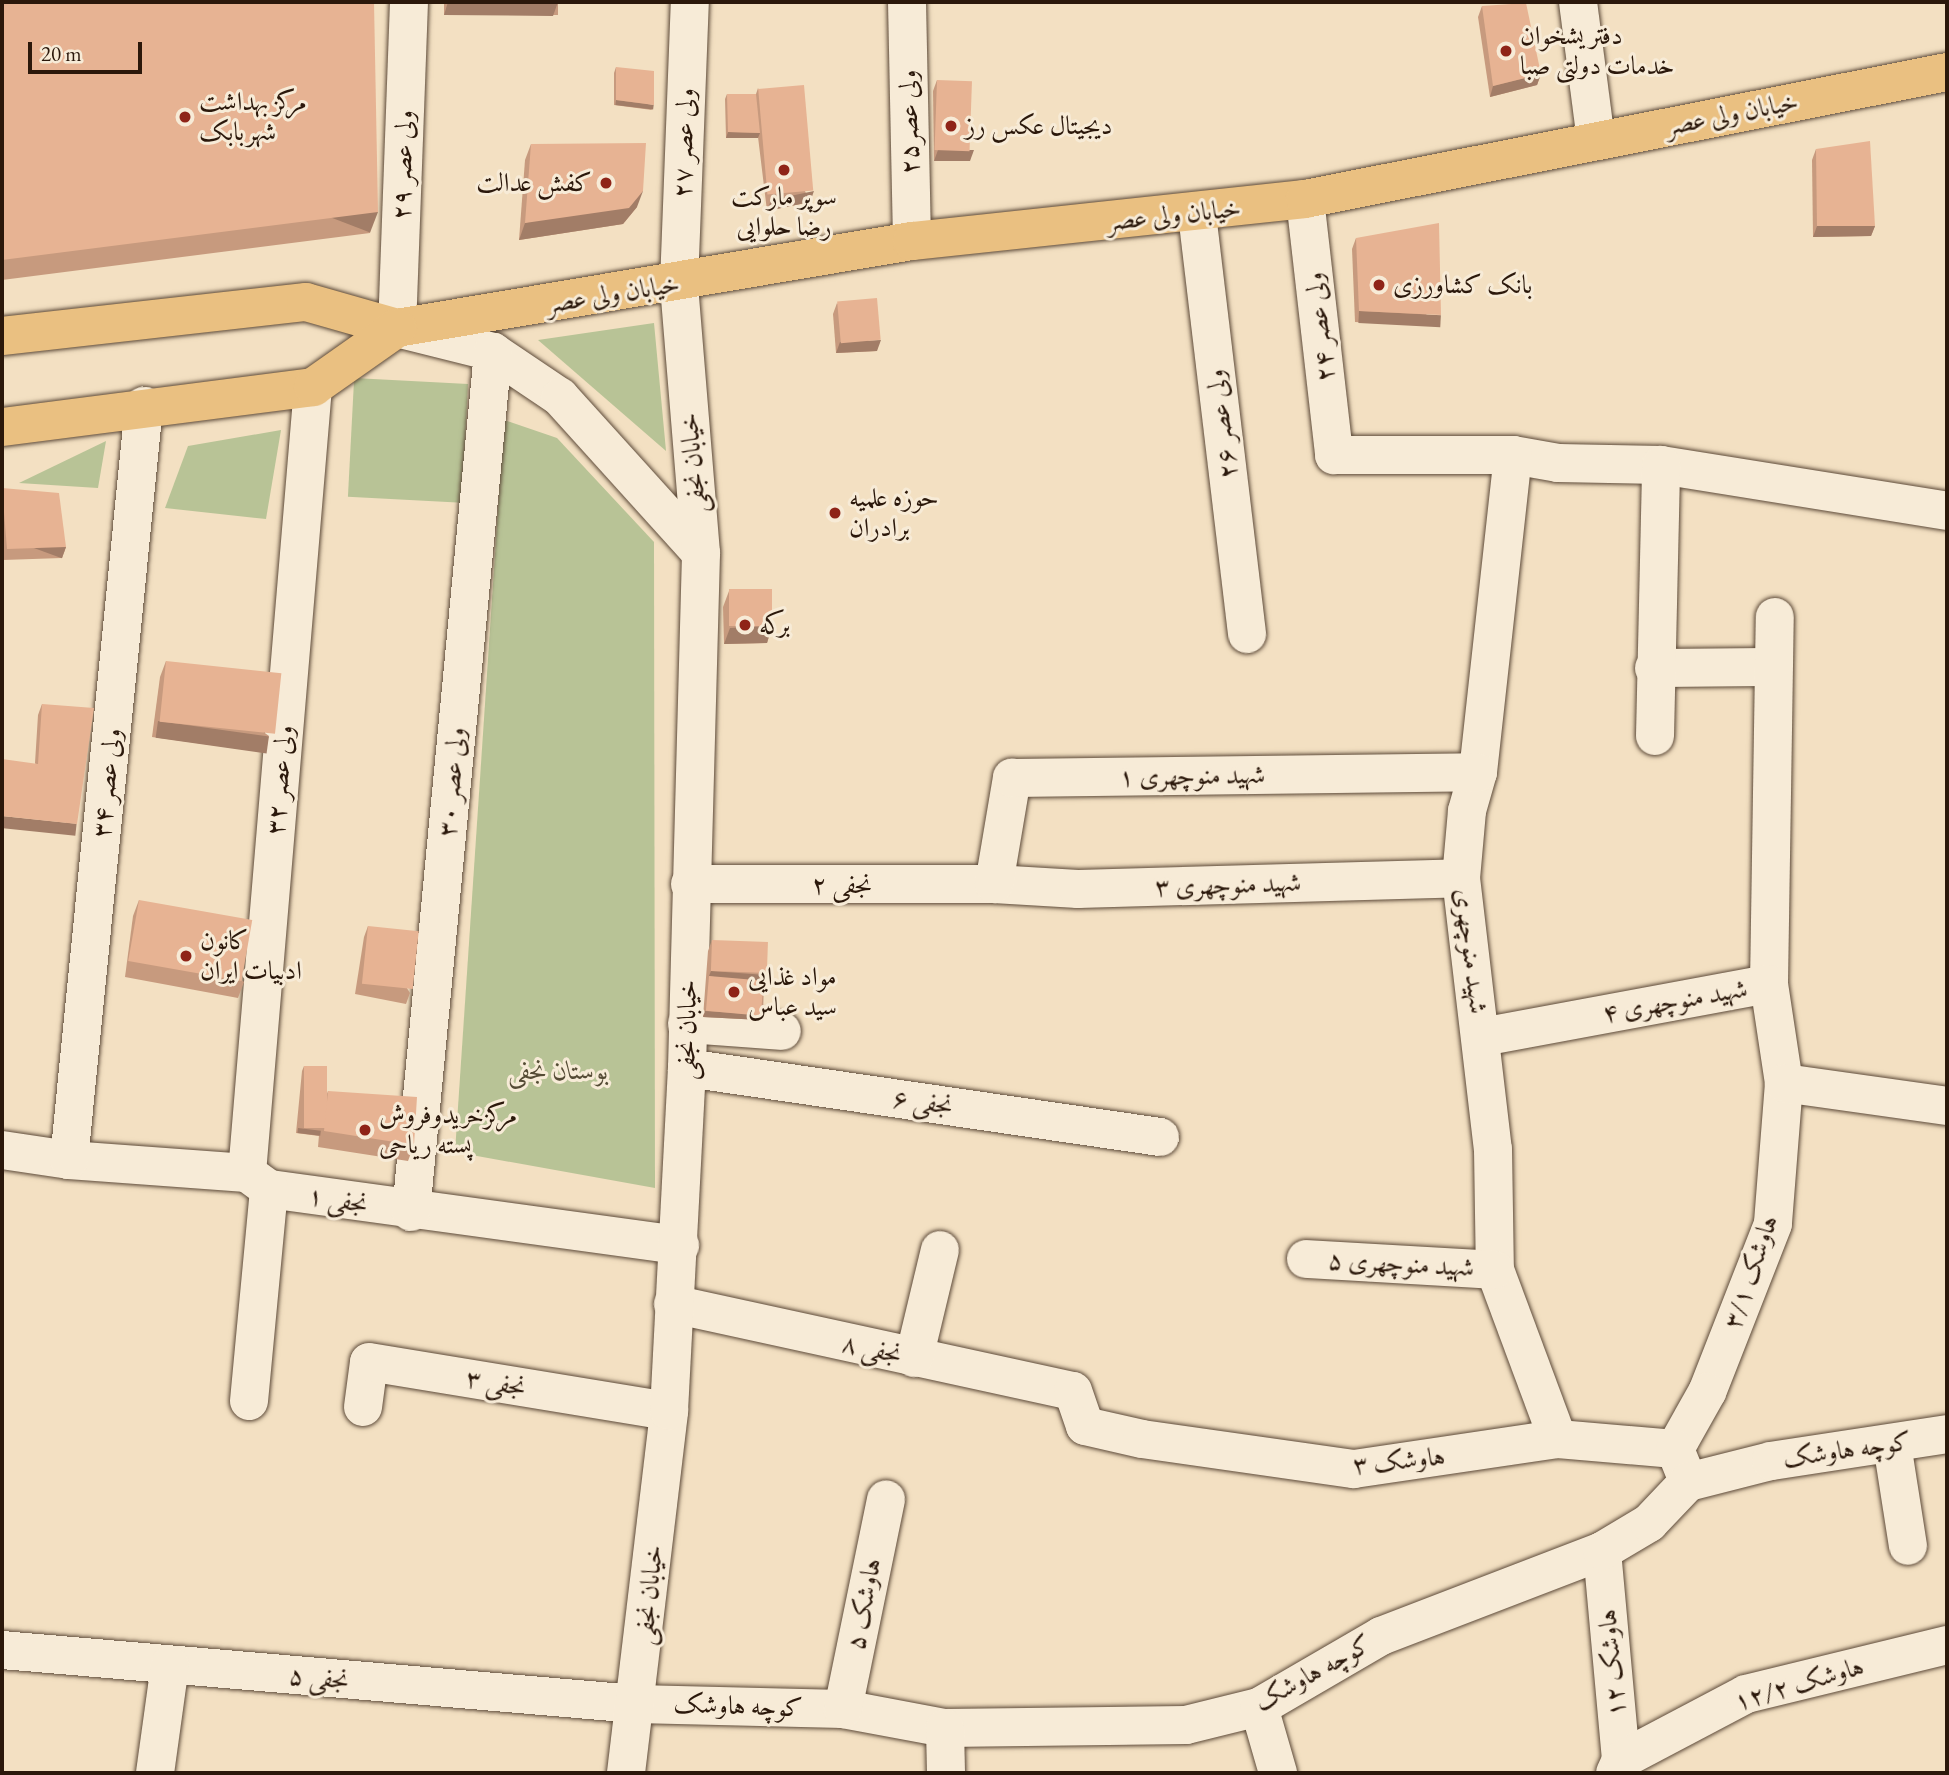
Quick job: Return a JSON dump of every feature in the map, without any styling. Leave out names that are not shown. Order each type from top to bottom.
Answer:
[{"type":"main road","name":"خیابان ولی عصر","points":[[2,336],[306,302],[397,328],[679,284],[912,242],[1197,214],[1305,198],[1947,72]]},
{"type":"main road","name":"خیابان ولی عصر","points":[[2,427],[145,405],[313,387],[397,328]]},
{"type":"street","name":"ولی عصر ۲۹","points":[[397,328],[409,2]]},
{"type":"street","name":"ولی عصر ۲۷","points":[[679,284],[690,2]]},
{"type":"street","name":"ولی عصر۲۵","points":[[906,2],[912,242]]},
{"type":"street","points":[[1578,2],[1596,141]]},
{"type":"street","name":"ولی عصر ۲۴","points":[[1305,198],[1334,455],[1513,455]]},
{"type":"street","name":"ولی عصر ۲۶","points":[[1197,214],[1247,634]]},
{"type":"street","name":"خیابان نجفی","points":[[626,1773],[669,1411],[673,1304],[680,1245],[687,1068],[701,553],[679,284]]},
{"type":"street","points":[[397,328],[493,352],[560,397],[701,553]]},
{"type":"street","name":"ولی عصر ۳۰","points":[[411,1212],[493,352]]},
{"type":"street","name":"ولی عصر ۳۲","points":[[249,1401],[258,1181],[313,387]]},
{"type":"street","name":"ولی عصر ۳۴","points":[[69,1160],[145,405]]},
{"type":"street","points":[[1513,455],[1558,463],[1661,465],[1947,512]]},
{"type":"street","name":"شهید منوچهری","points":[[1513,455],[1478,772],[1467,811],[1461,878],[1482,1037],[1493,1149],[1495,1270],[1558,1439]]},
{"type":"street","points":[[1655,736],[1654,668],[1661,465]]},
{"type":"street","points":[[1769,984],[1775,617]]},
{"type":"street","points":[[1654,668],[1773,667]]},
{"type":"street","name":"شهید منوچهری ۱","points":[[995,884],[1012,778],[1478,772]]},
{"type":"street","name":"شهید منوچهری ۳","points":[[995,884],[1078,889],[1461,878]]},
{"type":"street","name":"نجفی ۲","points":[[690,884],[995,884]]},
{"type":"street","name":"شهید منوچهری ۴","points":[[1482,1037],[1769,984],[1784,1083]]},
{"type":"street","points":[[687,1024],[782,1031]]},
{"type":"street","name":"نجفی ۶","points":[[687,1068],[1160,1137]]},
{"type":"street","points":[[1784,1083],[1947,1106]]},
{"type":"street","name":"هاوشک ۳/۱","points":[[1681,1466],[1773,1224],[1784,1083]]},
{"type":"street","name":"نجفی ۱","points":[[2,1150],[258,1181],[411,1212],[680,1245]]},
{"type":"street","points":[[914,1358],[940,1250]]},
{"type":"street","name":"شهید منوچهری ۵","points":[[1306,1259],[1495,1270]]},
{"type":"street","name":"نجفی ۸","points":[[673,1304],[1073,1391]]},
{"type":"street","name":"نجفی ۳","points":[[363,1407],[369,1362],[669,1411]]},
{"type":"street","name":"هاوشک ۳","points":[[1073,1391],[1085,1426],[1142,1439],[1354,1469],[1558,1439],[1681,1466]]},
{"type":"street","name":"کوچه هاوشک","points":[[636,1704],[843,1709],[945,1728],[1186,1725],[1259,1707],[1381,1636],[1602,1551],[1649,1523],[1681,1466],[1771,1461],[1947,1434]]},
{"type":"street","points":[[1892,1444],[1908,1546]]},
{"type":"street","name":"هاوشک ۵","points":[[843,1709],[886,1499]]},
{"type":"street","name":"هاوشک ۱۲","points":[[1602,1551],[1618,1767]]},
{"type":"street","name":"هاوشک ۱۲/۲","points":[[1618,1767],[1746,1694],[1947,1645]]},
{"type":"street","name":"نجفی ۵","points":[[2,1650],[636,1704]]},
{"type":"street","points":[[155,1773],[170,1665]]},
{"type":"street","points":[[1259,1707],[1278,1773]]},
{"type":"street","points":[[945,1728],[946,1773]]},
{"type":"green space","points":[[654,323],[666,451],[538,340]]},
{"type":"green space","points":[[354,378],[468,384],[462,503],[348,497]]},
{"type":"green space","name":"بوستان نجفی","points":[[504,420],[557,438],[654,542],[655,1188],[455,1152]]},
{"type":"green space","points":[[281,430],[266,519],[165,508],[188,446]]},
{"type":"green space","points":[[106,441],[98,488],[19,483]]},
{"type":"building","name":"مرکز بهداشت شهربابک","points":[[4,2],[374,2],[378,212],[2,260]]},
{"type":"building","name":"دفتر یشخوان خدمات دولتی صبا","points":[[1526,3],[1541,74],[1493,86],[1482,6]]},
{"type":"building","points":[[616,67],[654,71],[654,105],[616,100]]},
{"type":"building","name":"دیجیتال عکس رز","points":[[937,80],[972,81],[970,151],[935,150]]},
{"type":"building","name":"سوپر مارکت رضا حلوایی","points":[[804,85],[813,191],[767,195],[758,89]]},
{"type":"building","points":[[727,94],[756,94],[760,133],[728,132]]},
{"type":"building","points":[[1870,141],[1875,226],[1817,226],[1816,149]]},
{"type":"building","points":[[646,143],[643,191],[629,208],[525,223],[531,144]]},
{"type":"building","points":[[1439,223],[1441,315],[1359,311],[1356,238]]},
{"type":"building","points":[[877,298],[881,340],[841,343],[837,301]]},
{"type":"building","points":[[2,488],[59,493],[66,547],[7,549]]},
{"type":"building","points":[[729,589],[772,589],[772,626],[729,626]]},
{"type":"building","points":[[166,661],[281,673],[275,734],[160,722]]},
{"type":"building","points":[[42,704],[94,708],[77,824],[2,816],[2,759],[38,764]]},
{"type":"building","name":"کانون ادبیات ایران","points":[[139,900],[252,920],[241,981],[128,961]]},
{"type":"building","points":[[368,926],[419,931],[413,989],[362,984]]},
{"type":"building","points":[[712,940],[768,942],[767,973],[711,971]]},
{"type":"building","points":[[709,976],[764,981],[761,1016],[706,1011]]},
{"type":"building","points":[[304,1066],[327,1066],[327,1128],[304,1128]]},
{"type":"building","points":[[328,1091],[417,1097],[414,1145],[324,1131]]},
{"type":"place","name":"دفتر یشخوان خدمات دولتی صبا","points":[[1506,51]]},
{"type":"place","name":"مرکز بهداشت شهربابک","points":[[185,117]]},
{"type":"place","name":"دیجیتال عکس رز","points":[[951,126]]},
{"type":"place","name":"سوپر مارکت رضا حلوایی","points":[[784,170]]},
{"type":"place","name":"کفش عدالت","points":[[606,183]]},
{"type":"place","name":"بانک کشاورزی","points":[[1379,285]]},
{"type":"place","name":"حوزه علمیه برادران","points":[[835,513]]},
{"type":"place","name":"برکه","points":[[745,625]]},
{"type":"place","name":"کانون ادبیات ایران","points":[[186,956]]},
{"type":"place","name":"مواد غذایی سید عباس","points":[[734,992]]},
{"type":"place","name":"مرکزخریدوفروش پسته ریاحی","points":[[365,1130]]}]
